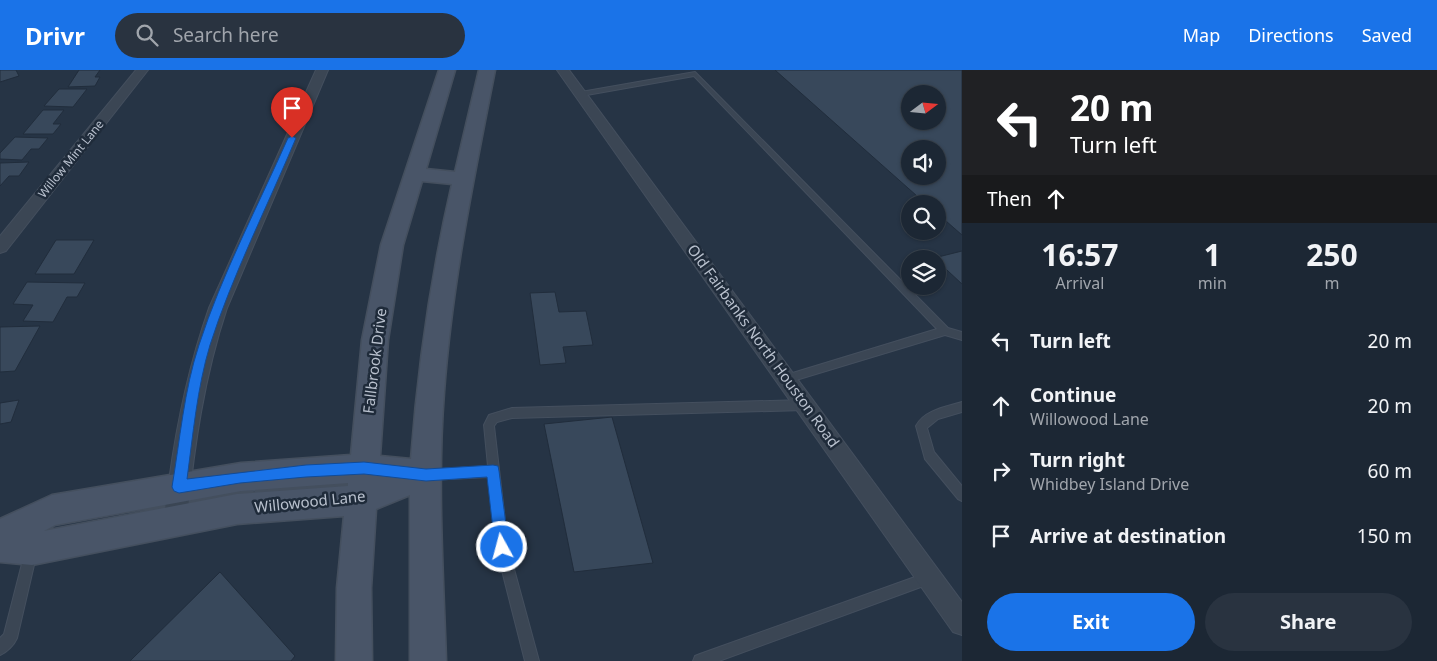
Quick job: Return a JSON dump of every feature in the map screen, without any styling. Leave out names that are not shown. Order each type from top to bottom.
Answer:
[{"type":"main road","name":"Fallbrook Drive","points":[[354,661],[354,588],[374,340],[392,246],[447,70]]},
{"type":"main road","points":[[428,661],[426,475],[430,393],[440,302],[487,70]]},
{"type":"main road","points":[[414,174],[464,179]]},
{"type":"main road","name":"Willowood Lane","points":[[0,546],[32,549],[176,519],[363,484],[426,475]]},
{"type":"main road","name":"Willowood Lane","points":[[0,536],[52,510],[240,477],[363,484]]},
{"type":"street","name":"Willow Mint Lane","points":[[0,247],[142,70]]},
{"type":"street","points":[[176,519],[188,423],[204,346],[218,308],[322,70]]},
{"type":"street","name":"Old Fairbanks North Houston Road","points":[[563,70],[962,623]]},
{"type":"lane","points":[[581,94],[693,72],[945,331],[962,336]]},
{"type":"lane","points":[[786,379],[945,331]]},
{"type":"lane","points":[[532,661],[502,547],[489,425],[493,418],[500,415],[565,411],[805,405]]},
{"type":"lane","points":[[962,408],[936,415],[921,426],[929,455],[962,495]]},
{"type":"lane","points":[[426,475],[493,471]]},
{"type":"lane","points":[[0,648],[10,638],[32,549]]},
{"type":"lane","points":[[700,661],[929,578]]},
{"type":"building","points":[[0,70],[16,70],[19,76],[0,82]]},
{"type":"building","points":[[79,70],[100,70],[95,77],[100,77],[95,86],[68,87]]},
{"type":"building","points":[[775,70],[962,70],[962,235],[946,221],[946,195],[916,195],[905,185],[946,185],[946,140],[901,140],[901,182]]},
{"type":"building","points":[[59,89],[87,89],[73,107],[44,106]]},
{"type":"building","points":[[43,110],[64,110],[53,124],[61,124],[53,134],[23,134]]},
{"type":"building","points":[[15,137],[48,138],[39,149],[31,149],[22,160],[0,159],[0,153]]},
{"type":"building","points":[[29,162],[19,176],[9,176],[0,186],[0,163]]},
{"type":"building","points":[[56,240],[94,240],[74,274],[35,274]]},
{"type":"building","points":[[962,251],[962,284],[946,269],[946,255]]},
{"type":"building","points":[[27,282],[85,283],[77,297],[67,297],[53,322],[23,321],[33,305],[13,304]]},
{"type":"building","points":[[555,292],[559,312],[586,311],[593,345],[563,347],[566,363],[540,365],[530,293]]},
{"type":"building","points":[[40,326],[15,371],[0,372],[0,327]]},
{"type":"building","points":[[19,400],[11,422],[0,424],[0,403]]},
{"type":"building","points":[[612,417],[653,563],[574,572],[544,424]]},
{"type":"building","points":[[220,572],[295,656],[291,661],[130,661]]},
{"type":"route","points":[[292,138],[218,308],[204,346],[193,397],[179,487],[240,477],[364,468],[426,475],[493,471],[502,547]]}]
